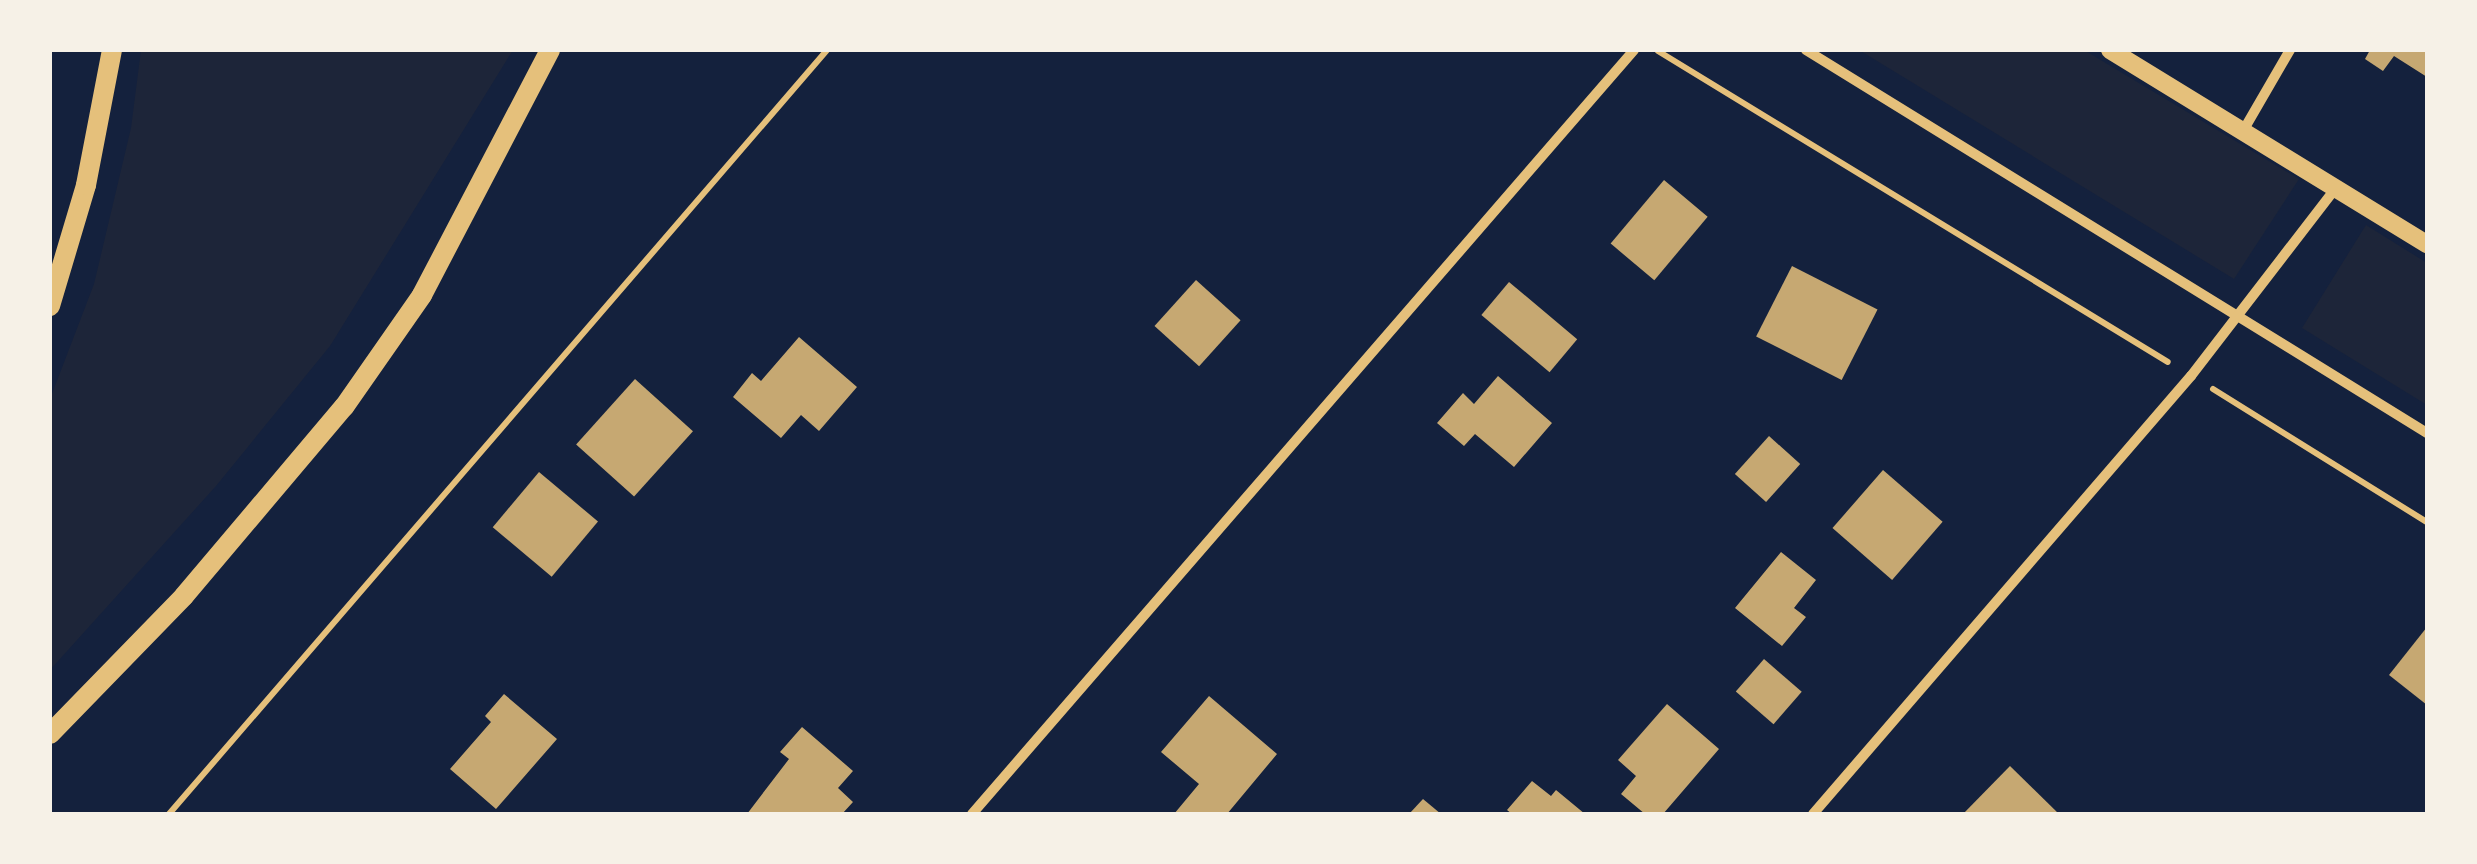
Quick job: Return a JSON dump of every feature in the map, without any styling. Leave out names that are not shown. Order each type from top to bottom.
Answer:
[{"type":"main road","points":[[50,306],[86,185],[112,50]]},
{"type":"main road","points":[[50,734],[184,596],[354,394],[422,295],[550,50]]},
{"type":"street","points":[[972,814],[1634,50]]},
{"type":"street","points":[[1806,50],[2427,434]]},
{"type":"street","points":[[2110,50],[2427,244]]},
{"type":"street","points":[[2243,131],[2290,50]]},
{"type":"street","points":[[1814,814],[2191,376],[2336,188]]},
{"type":"path","points":[[169,814],[827,50]]},
{"type":"path","points":[[1657,50],[2427,522]]},
{"type":"shaded area","points":[[141,50],[513,50],[330,346],[216,486],[50,670],[50,399],[94,284],[131,128]]},
{"type":"shaded area","points":[[1859,50],[2084,50],[2299,179],[2234,279]]},
{"type":"shaded area","points":[[2366,225],[2427,263],[2427,405],[2302,328]]},
{"type":"building","points":[[2370,50],[2427,50],[2427,77],[2394,56],[2383,71],[2365,59]]},
{"type":"building","points":[[1664,180],[1708,217],[1654,280],[1611,244]]},
{"type":"building","points":[[1792,266],[1878,310],[1842,380],[1756,336]]},
{"type":"building","points":[[1196,280],[1241,320],[1199,366],[1155,326]]},
{"type":"building","points":[[1509,282],[1577,339],[1550,372],[1481,315]]},
{"type":"building","points":[[799,337],[857,387],[819,431],[801,415],[781,438],[733,397],[752,373],[761,381]]},
{"type":"building","points":[[1498,376],[1552,423],[1514,467],[1475,434],[1464,446],[1437,423],[1463,393],[1474,404]]},
{"type":"building","points":[[635,379],[693,431],[634,497],[576,444]]},
{"type":"building","points":[[1769,436],[1800,464],[1766,502],[1735,474]]},
{"type":"building","points":[[1883,470],[1943,522],[1892,580],[1832,528]]},
{"type":"building","points":[[539,472],[598,521],[552,577],[493,527]]},
{"type":"building","points":[[1781,552],[1816,580],[1794,608],[1806,617],[1782,646],[1735,608]]},
{"type":"building","points":[[2427,627],[2427,705],[2389,675]]},
{"type":"building","points":[[1764,659],[1802,692],[1774,724],[1736,691]]},
{"type":"building","points":[[504,694],[557,739],[496,809],[450,769],[491,722],[485,716]]},
{"type":"building","points":[[1209,696],[1277,754],[1227,814],[1174,814],[1199,784],[1161,752]]},
{"type":"building","points":[[1667,704],[1719,749],[1663,814],[1645,814],[1621,794],[1636,776],[1618,760]]},
{"type":"building","points":[[802,727],[853,771],[838,788],[853,802],[842,814],[747,814],[789,759],[780,752]]},
{"type":"building","points":[[2010,766],[2059,814],[1963,814]]},
{"type":"building","points":[[1532,781],[1551,796],[1556,790],[1585,814],[1512,814],[1507,810]]},
{"type":"building","points":[[1423,799],[1441,814],[1409,814]]}]
